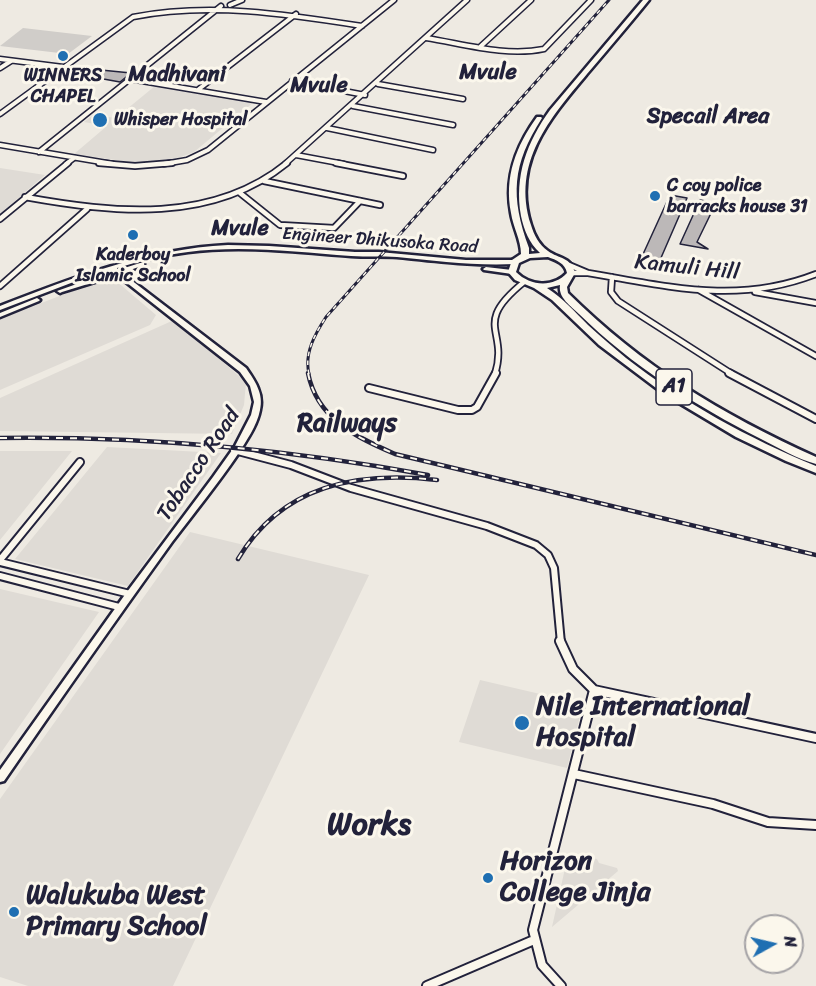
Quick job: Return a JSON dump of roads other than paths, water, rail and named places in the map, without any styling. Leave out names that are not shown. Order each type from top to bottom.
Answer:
[{"type":"highway","points":[[512,272],[518,260],[525,255],[525,248],[517,229],[511,192],[516,161],[522,145],[544,111],[639,0]]},
{"type":"highway","points":[[569,273],[564,261],[548,255],[536,246],[523,208],[521,191],[526,161],[538,131],[552,111],[646,0]]},
{"type":"highway","points":[[518,260],[548,255]]},
{"type":"highway","name":"A1","points":[[512,272],[524,282],[555,296],[606,346],[668,392],[737,434],[816,470]]},
{"type":"highway","name":"A1","points":[[535,285],[550,285],[569,273]]},
{"type":"highway","name":"A1","points":[[569,273],[563,287],[564,294],[604,333],[652,372],[713,410],[816,461]]},
{"type":"street","points":[[227,6],[242,0]]},
{"type":"street","points":[[0,145],[141,168],[185,161],[208,150],[394,0]]},
{"type":"street","points":[[26,197],[87,208],[126,212],[199,204],[240,193],[264,181],[296,155],[378,84],[468,0]]},
{"type":"street","points":[[481,46],[531,0]]},
{"type":"street","points":[[426,38],[529,52],[544,50],[591,0]]},
{"type":"street","points":[[0,114],[140,14],[165,7],[200,4],[227,6],[296,14],[362,26]]},
{"type":"street","points":[[39,152],[221,6]]},
{"type":"street","points":[[199,89],[296,14]]},
{"type":"street","points":[[0,58],[64,67]]},
{"type":"street","points":[[0,68],[12,60]]},
{"type":"street","points":[[130,79],[266,102]]},
{"type":"street","points":[[292,81],[364,95]]},
{"type":"street","points":[[378,84],[463,99]]},
{"type":"street","points":[[353,106],[453,125]]},
{"type":"street","points":[[327,128],[433,150]]},
{"type":"street","points":[[296,155],[403,176]]},
{"type":"street","points":[[0,219],[74,158]]},
{"type":"street","points":[[264,181],[380,205]]},
{"type":"street","points":[[240,193],[280,225],[304,228],[334,228],[360,201]]},
{"type":"street","points":[[0,286],[87,208]]},
{"type":"street","name":"Engineer Dhikusoka Road","points":[[0,308],[115,269],[188,250],[241,247],[382,254],[494,264],[518,260]]},
{"type":"street","name":"Engineer Dhikusoka Road","points":[[0,315],[115,269],[176,258],[243,252],[352,260],[379,258],[512,272]]},
{"type":"street","name":"Tobacco Road","points":[[0,778],[119,607],[234,450],[255,414],[258,403],[254,384],[236,363],[115,269]]},
{"type":"street","name":"Kamuli Hill","points":[[569,273],[588,273],[696,289],[752,291],[787,285],[816,274]]},
{"type":"street","points":[[612,277],[611,292],[618,301],[736,377],[816,419]]},
{"type":"street","points":[[369,388],[458,410],[472,410],[477,407],[496,372],[499,354],[493,326],[496,311],[500,304],[524,282]]},
{"type":"street","points":[[696,289],[816,356]]},
{"type":"street","points":[[752,291],[816,303]]},
{"type":"street","points":[[234,450],[308,470],[351,488],[477,524],[528,540],[538,546],[548,555],[553,567],[556,580],[556,626],[563,652],[569,665],[594,690],[816,738]]},
{"type":"street","points":[[80,462],[0,561],[130,594]]},
{"type":"street","points":[[16,580],[26,568]]},
{"type":"street","points":[[0,576],[119,607]]},
{"type":"street","points":[[561,986],[542,965],[533,930],[594,690]]},
{"type":"street","points":[[574,774],[713,804],[768,822],[816,825]]},
{"type":"street","points":[[427,986],[534,940]]},
{"type":"railway","points":[[309,374],[309,351],[326,317],[609,0]]},
{"type":"railway","points":[[308,373],[320,403],[329,414],[366,441],[395,454],[816,555]]},
{"type":"railway","points":[[0,438],[108,439],[215,446],[322,458],[428,475]]},
{"type":"railway","points":[[238,559],[256,534],[276,514],[299,499],[324,488],[378,478],[437,480]]},
{"type":"place","name":"WINNERS CHAPEL","points":[[63,56]]},
{"type":"place","name":"Whisper Hospital","points":[[100,120]]},
{"type":"place","name":"C coy police barracks house 31","points":[[655,196]]},
{"type":"place","name":"Kaderboy Islamic School","points":[[133,235]]},
{"type":"place","name":"Nile International Hospital","points":[[522,723]]},
{"type":"place","name":"Horizon College Jinja","points":[[488,878]]},
{"type":"place","name":"Walukuba West Primary School","points":[[14,912]]},
{"type":"district","name":"Mvule","points":[[488,73]]},
{"type":"district","name":"Madhivani","points":[[177,75]]},
{"type":"district","name":"Mvule","points":[[319,86]]},
{"type":"district","name":"Specail Area","points":[[708,117]]},
{"type":"district","name":"Mvule","points":[[240,229]]},
{"type":"district","name":"Railways","points":[[347,424]]},
{"type":"district","name":"Works","points":[[369,826]]}]
